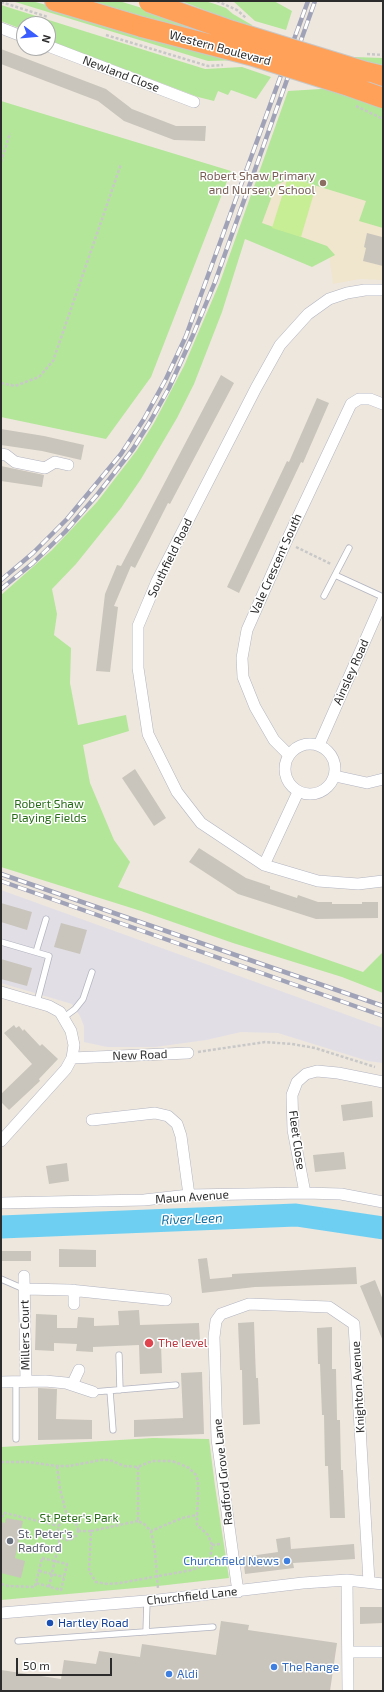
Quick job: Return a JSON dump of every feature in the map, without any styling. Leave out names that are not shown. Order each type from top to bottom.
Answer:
[{"type":"highway","name":"Western Boulevard","points":[[56,1],[142,27],[250,55],[350,86],[383,98]]},
{"type":"highway","name":"Western Boulevard","points":[[148,1],[226,29],[383,76]]},
{"type":"street","points":[[1,28],[16,34]]},
{"type":"street","name":"Newland Close","points":[[56,49],[194,102]]},
{"type":"street","name":"Southfield Road","points":[[383,290],[365,290],[347,293],[328,299],[308,314],[280,345],[256,388],[157,581],[138,626],[138,668],[148,734],[177,792],[202,823],[264,865],[318,881],[358,884],[383,881]]},
{"type":"street","name":"Vale Crescent South","points":[[289,755],[274,740],[255,707],[244,677],[242,658],[246,630],[351,404],[359,399],[370,398],[383,404]]},
{"type":"street","points":[[1,454],[6,455],[16,462],[45,468],[55,462],[68,465]]},
{"type":"street","name":"Ainsley Road","points":[[319,745],[383,598]]},
{"type":"street","points":[[303,744],[319,745],[326,749],[332,756],[335,763],[335,776],[331,784],[325,790],[317,794],[308,795],[298,792],[291,786],[286,777],[285,768],[289,755],[303,744]]},
{"type":"street","points":[[335,776],[367,782],[383,779]]},
{"type":"street","points":[[264,865],[298,792]]},
{"type":"street","points":[[1,992],[49,1006],[60,1012],[71,1031],[74,1045],[72,1058],[66,1069],[1,1139]]},
{"type":"street","name":"New Road","points":[[72,1058],[188,1053]]},
{"type":"street","name":"Fleet Close","points":[[305,1193],[293,1130],[292,1095],[297,1082],[306,1074],[317,1071],[338,1073],[383,1082]]},
{"type":"street","points":[[92,1120],[155,1113],[168,1116],[177,1124],[181,1136],[189,1196]]},
{"type":"street","name":"Maun Avenue","points":[[1,1203],[144,1200],[189,1196],[305,1193],[341,1194],[383,1202]]},
{"type":"street","name":"Millers Court","points":[[21,1381],[24,1276]]},
{"type":"street","name":"Millers Court","points":[[24,1289],[74,1290],[166,1300]]},
{"type":"street","points":[[74,1290],[74,1304]]},
{"type":"street","name":"Knighton Avenue","points":[[228,1310],[249,1304],[329,1307],[354,1324],[369,1582]]},
{"type":"street","name":"Radford Grove Lane","points":[[228,1310],[221,1314],[216,1321],[214,1332],[217,1439],[238,1592]]},
{"type":"street","points":[[72,1385],[78,1370]]},
{"type":"street","name":"Millers Court","points":[[1,1382],[21,1381],[66,1383],[93,1392]]},
{"type":"street","points":[[347,1580],[348,1691]]},
{"type":"street","name":"Churchfield Lane","points":[[1,1613],[147,1601],[238,1592],[272,1586],[347,1580],[383,1584]]},
{"type":"street","points":[[348,1652],[383,1652]]},
{"type":"lane","points":[[324,596],[349,548]]},
{"type":"lane","points":[[335,575],[383,598]]},
{"type":"lane","points":[[36,952],[46,919]]},
{"type":"lane","points":[[1,942],[49,956],[37,1002]]},
{"type":"lane","points":[[63,1018],[76,1009],[83,999],[92,972]]},
{"type":"lane","points":[[1,1279],[24,1289]]},
{"type":"lane","points":[[119,1355],[120,1390]]},
{"type":"lane","points":[[16,1439],[21,1381]]},
{"type":"lane","points":[[93,1392],[176,1385]]},
{"type":"lane","points":[[110,1391],[113,1430]]},
{"type":"lane","points":[[146,1632],[147,1601]]},
{"type":"lane","points":[[18,1641],[213,1627]]},
{"type":"path","points":[[217,1],[237,10],[251,22]]},
{"type":"path","points":[[1,162],[10,133]]},
{"type":"path","points":[[1,383],[15,386],[39,377],[53,362],[121,164]]},
{"type":"path","points":[[286,542],[339,567]]},
{"type":"path","points":[[188,1053],[265,1042],[292,1044],[315,1048],[376,1068]]},
{"type":"path","points":[[1,1462],[28,1462],[69,1466],[101,1460],[110,1460],[124,1466],[138,1467],[152,1462],[172,1461],[189,1468],[196,1474],[198,1481],[197,1525],[208,1535],[211,1540],[212,1554],[207,1564],[192,1570],[108,1584],[96,1582],[89,1571],[91,1531]]},
{"type":"path","points":[[57,1466],[60,1489],[68,1520]]},
{"type":"path","points":[[138,1467],[138,1522]]},
{"type":"path","points":[[1,1516],[4,1516],[5,1512],[59,1526]]},
{"type":"path","points":[[151,1531],[182,1518],[197,1515]]},
{"type":"path","points":[[49,1586],[60,1537],[58,1531],[59,1526],[64,1521],[68,1520],[75,1523],[78,1531]]},
{"type":"path","points":[[78,1531],[91,1531],[138,1522],[144,1524],[151,1531],[155,1551],[158,1586]]},
{"type":"path","points":[[60,1537],[70,1540],[74,1538],[78,1531]]},
{"type":"path","points":[[1,1584],[8,1586],[35,1587],[42,1558],[67,1564],[61,1590],[36,1583]]},
{"type":"path","points":[[39,1571],[64,1577]]},
{"type":"shaded area","name":"Robert Shaw Primary and Nursery School","points":[[294,98],[383,128],[383,280],[360,279],[333,284],[329,255],[245,239]]},
{"type":"shaded area","points":[[1,890],[383,1028],[383,1063],[368,1061],[278,1033],[241,1032],[206,1040],[155,1047],[107,1047],[84,1042],[84,1026],[80,1016],[72,1004],[1,983]]},
{"type":"green space","points":[[12,1],[32,1],[243,60],[208,61]]},
{"type":"green space","points":[[82,1],[119,1],[162,14],[218,35],[218,39]]},
{"type":"green space","points":[[181,1],[205,1],[226,8],[252,25],[251,28]]},
{"type":"green space","points":[[233,1],[274,1],[292,11],[286,30],[255,21]]},
{"type":"green space","points":[[1,5],[36,16],[16,16],[16,27],[1,21]]},
{"type":"green space","points":[[56,22],[205,69],[242,67],[271,77],[256,99],[231,90],[228,95],[218,91],[214,101],[198,97],[56,43]]},
{"type":"green space","points":[[354,57],[383,58],[383,65],[353,59]]},
{"type":"green space","name":"Robert Shaw Playing Fields","points":[[337,88],[383,102],[383,228],[359,221],[366,201],[291,178],[276,185],[262,223],[327,246],[335,255],[312,267],[245,239],[222,312],[194,384],[177,418],[141,479],[121,508],[76,564],[52,589],[57,614],[54,635],[71,648],[70,683],[78,725],[126,715],[129,731],[83,745],[90,783],[114,840],[130,862],[118,887],[363,972],[383,952],[383,993],[342,977],[1,867],[1,595],[52,550],[97,502],[137,450],[154,423],[184,366],[220,282],[288,91]]},
{"type":"green space","points":[[1,101],[231,171],[151,377],[106,439],[1,417]]},
{"type":"green space","points":[[288,177],[316,186],[301,237],[272,228]]},
{"type":"green space","name":"St Peter's Park","points":[[153,1438],[209,1439],[229,1578],[1,1600],[1,1447]]},
{"type":"building","points":[[1,49],[16,56],[106,89],[132,109],[176,126],[206,126],[205,141],[174,140],[124,121],[98,101],[1,64]]},
{"type":"building","points":[[367,233],[382,237],[383,266],[363,261]]},
{"type":"building","points":[[221,375],[234,383],[170,504],[168,503],[135,568],[131,566],[114,606],[118,607],[110,672],[96,671],[105,594],[117,565],[121,566]]},
{"type":"building","points":[[317,398],[329,403],[303,463],[301,462],[239,593],[227,587],[287,461],[289,462]]},
{"type":"building","points":[[1,429],[44,436],[84,445],[81,460],[42,451],[1,445]]},
{"type":"building","points":[[1,466],[44,475],[42,487],[1,481]]},
{"type":"building","points":[[135,769],[166,818],[154,826],[122,778]]},
{"type":"building","points":[[199,848],[246,878],[270,886],[270,889],[297,898],[298,895],[318,902],[332,902],[332,904],[362,904],[362,902],[378,902],[378,918],[316,919],[238,894],[189,862]]},
{"type":"building","points":[[1,903],[32,912],[27,930],[1,922]]},
{"type":"building","points":[[61,923],[87,930],[80,954],[54,947]]},
{"type":"building","points":[[1,959],[32,968],[27,986],[1,979]]},
{"type":"building","points":[[14,1025],[16,1028],[19,1026],[23,1031],[24,1029],[40,1046],[42,1044],[58,1059],[39,1079],[40,1081],[9,1110],[1,1102],[1,1094],[32,1064],[4,1033]]},
{"type":"building","points":[[372,1101],[373,1117],[343,1121],[341,1105]]},
{"type":"building","points":[[344,1152],[346,1169],[315,1172],[313,1155]]},
{"type":"building","points":[[67,1163],[69,1181],[49,1184],[46,1166]]},
{"type":"building","points":[[59,1249],[96,1250],[96,1267],[59,1267]]},
{"type":"building","points":[[1,1251],[31,1251],[31,1261],[1,1261]]},
{"type":"building","points":[[207,1258],[210,1279],[232,1277],[232,1274],[356,1267],[357,1284],[255,1287],[202,1293],[198,1259]]},
{"type":"building","points":[[375,1280],[383,1300],[383,1341],[360,1286]]},
{"type":"building","points":[[139,1310],[140,1325],[199,1323],[200,1342],[161,1344],[162,1373],[140,1374],[139,1345],[93,1347],[93,1352],[76,1351],[77,1344],[54,1343],[54,1351],[35,1350],[36,1314],[57,1315],[57,1328],[77,1328],[78,1317],[94,1318],[94,1326],[119,1325],[118,1311]]},
{"type":"building","points":[[254,1322],[256,1378],[258,1378],[260,1424],[243,1425],[242,1370],[240,1370],[238,1323]]},
{"type":"building","points":[[332,1327],[332,1369],[336,1369],[337,1420],[340,1420],[341,1470],[343,1470],[345,1518],[330,1518],[328,1466],[325,1466],[324,1415],[322,1415],[320,1364],[318,1364],[317,1328]]},
{"type":"building","points":[[202,1372],[204,1434],[134,1437],[134,1420],[183,1418],[181,1373]]},
{"type":"building","points":[[38,1388],[57,1389],[56,1419],[92,1420],[92,1439],[38,1440]]},
{"type":"building","name":"St. Peter's Radford","points":[[6,1518],[23,1521],[15,1558],[25,1561],[21,1578],[1,1573],[1,1522],[5,1523]]},
{"type":"building","points":[[290,1537],[291,1549],[354,1544],[355,1559],[293,1563],[294,1568],[245,1574],[243,1557],[278,1552],[276,1539]]},
{"type":"building","points":[[360,1607],[383,1607],[383,1623],[360,1624]]},
{"type":"building","points":[[221,1621],[249,1625],[248,1630],[337,1643],[330,1691],[1,1691],[1,1670],[61,1679],[64,1660],[96,1664],[99,1651],[140,1657],[142,1644],[216,1655]]},
{"type":"waterway","name":"River Leen","points":[[1,1227],[296,1215],[383,1228]]},
{"type":"railway","points":[[1,580],[33,553],[67,519],[121,454],[144,419],[166,379],[186,336],[308,1]]},
{"type":"railway","points":[[1,589],[33,563],[65,532],[97,495],[133,449],[169,388],[215,282],[315,1]]},
{"type":"railway","points":[[1,874],[383,1006]]},
{"type":"railway","points":[[1,881],[383,1016]]},
{"type":"place","name":"Robert Shaw Primary and Nursery School","points":[[323,183]]},
{"type":"place","name":"The level","points":[[149,1343]]},
{"type":"place","name":"St. Peter's Radford","points":[[10,1541]]},
{"type":"place","name":"Churchfield News","points":[[287,1561]]},
{"type":"place","name":"Hartley Road","points":[[50,1623]]},
{"type":"place","name":"The Range","points":[[274,1667]]},
{"type":"place","name":"Aldi","points":[[169,1674]]}]
